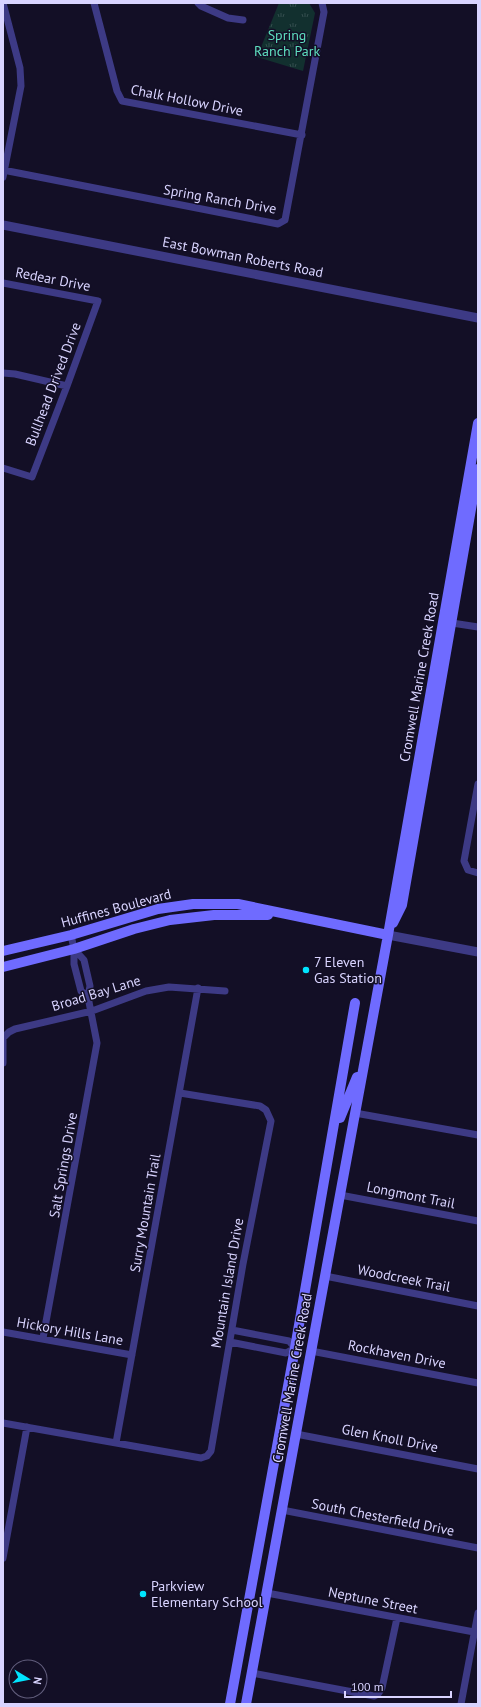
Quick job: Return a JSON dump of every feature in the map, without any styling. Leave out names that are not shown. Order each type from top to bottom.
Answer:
[{"type":"main road","name":"Cromwell Marine Creek Road","points":[[246,1704],[388,935],[478,423]]},
{"type":"main road","name":"Cromwell Marine Creek Road","points":[[388,935],[402,905],[478,469]]},
{"type":"main road","name":"Huffines Boulevard","points":[[3,951],[70,935],[158,909],[193,904],[238,904],[388,935]]},
{"type":"main road","name":"Huffines Boulevard","points":[[3,967],[74,949],[134,929],[170,920],[214,915],[285,914]]},
{"type":"main road","name":"Cromwell Marine Creek Road","points":[[230,1704],[252,1590],[355,1003]]},
{"type":"main road","name":"Cromwell Marine Creek Road","points":[[333,1134],[365,1058]]},
{"type":"main road","points":[[295,1348],[311,1351]]},
{"type":"main road","points":[[252,1590],[267,1593]]},
{"type":"street","points":[[3,172],[20,80],[20,68],[4,3]]},
{"type":"street","name":"Chalk Hollow Drive","points":[[94,3],[117,91],[122,102],[302,135]]},
{"type":"street","points":[[198,3],[201,6],[228,18],[243,20]]},
{"type":"street","name":"Spring Ranch Drive","points":[[3,172],[278,224],[285,220],[302,135],[324,12],[322,3]]},
{"type":"street","name":"East Bowman Roberts Road","points":[[3,225],[478,318]]},
{"type":"street","name":"Redear Drive","points":[[3,283],[98,301]]},
{"type":"street","name":"Bullhead Drived Drive","points":[[3,468],[32,477],[98,301]]},
{"type":"street","points":[[3,373],[15,374],[67,386]]},
{"type":"street","points":[[452,622],[478,627]]},
{"type":"street","points":[[478,784],[464,861],[466,868],[471,872],[478,873]]},
{"type":"street","name":"Salt Springs Drive","points":[[70,935],[74,949],[74,964],[81,991],[88,997]]},
{"type":"street","points":[[388,935],[478,952]]},
{"type":"street","name":"Salt Springs Drive","points":[[43,1338],[98,1043],[88,997],[90,986],[84,960],[74,949]]},
{"type":"street","name":"Broad Bay Lane","points":[[3,1063],[3,1038],[9,1032],[92,1011],[146,991],[169,986],[225,991]]},
{"type":"street","name":"Surry Mountain Trail","points":[[116,1443],[198,988]]},
{"type":"street","name":"Mountain Island Drive","points":[[116,1443],[201,1458],[207,1456],[211,1451],[270,1128],[270,1115],[260,1106],[180,1094]]},
{"type":"street","points":[[355,1113],[478,1136]]},
{"type":"street","name":"Longmont Trail","points":[[340,1195],[478,1221]]},
{"type":"street","name":"Woodcreek Trail","points":[[325,1276],[478,1306]]},
{"type":"street","points":[[230,1342],[286,1353],[295,1348],[289,1341],[232,1330]]},
{"type":"street","name":"Hickory Hills Lane","points":[[3,1332],[132,1355]]},
{"type":"street","name":"Rockhaven Drive","points":[[311,1351],[478,1383]]},
{"type":"street","points":[[3,1423],[116,1443]]},
{"type":"street","points":[[3,1558],[6,1520],[27,1428]]},
{"type":"street","name":"Glen Knoll Drive","points":[[296,1434],[478,1469]]},
{"type":"street","name":"South Chesterfield Drive","points":[[282,1510],[478,1548]]},
{"type":"street","name":"Neptune Street","points":[[267,1593],[474,1632]]},
{"type":"street","points":[[461,1704],[478,1613]]},
{"type":"street","points":[[252,1673],[374,1696],[378,1694],[382,1688],[397,1618]]},
{"type":"green space","name":"Spring Ranch Park","points":[[279,3],[309,3],[315,13],[303,71],[257,57]]},
{"type":"place","name":"7 Eleven Gas Station","points":[[306,970]]},
{"type":"place","name":"Parkview Elementary School","points":[[143,1594]]}]
